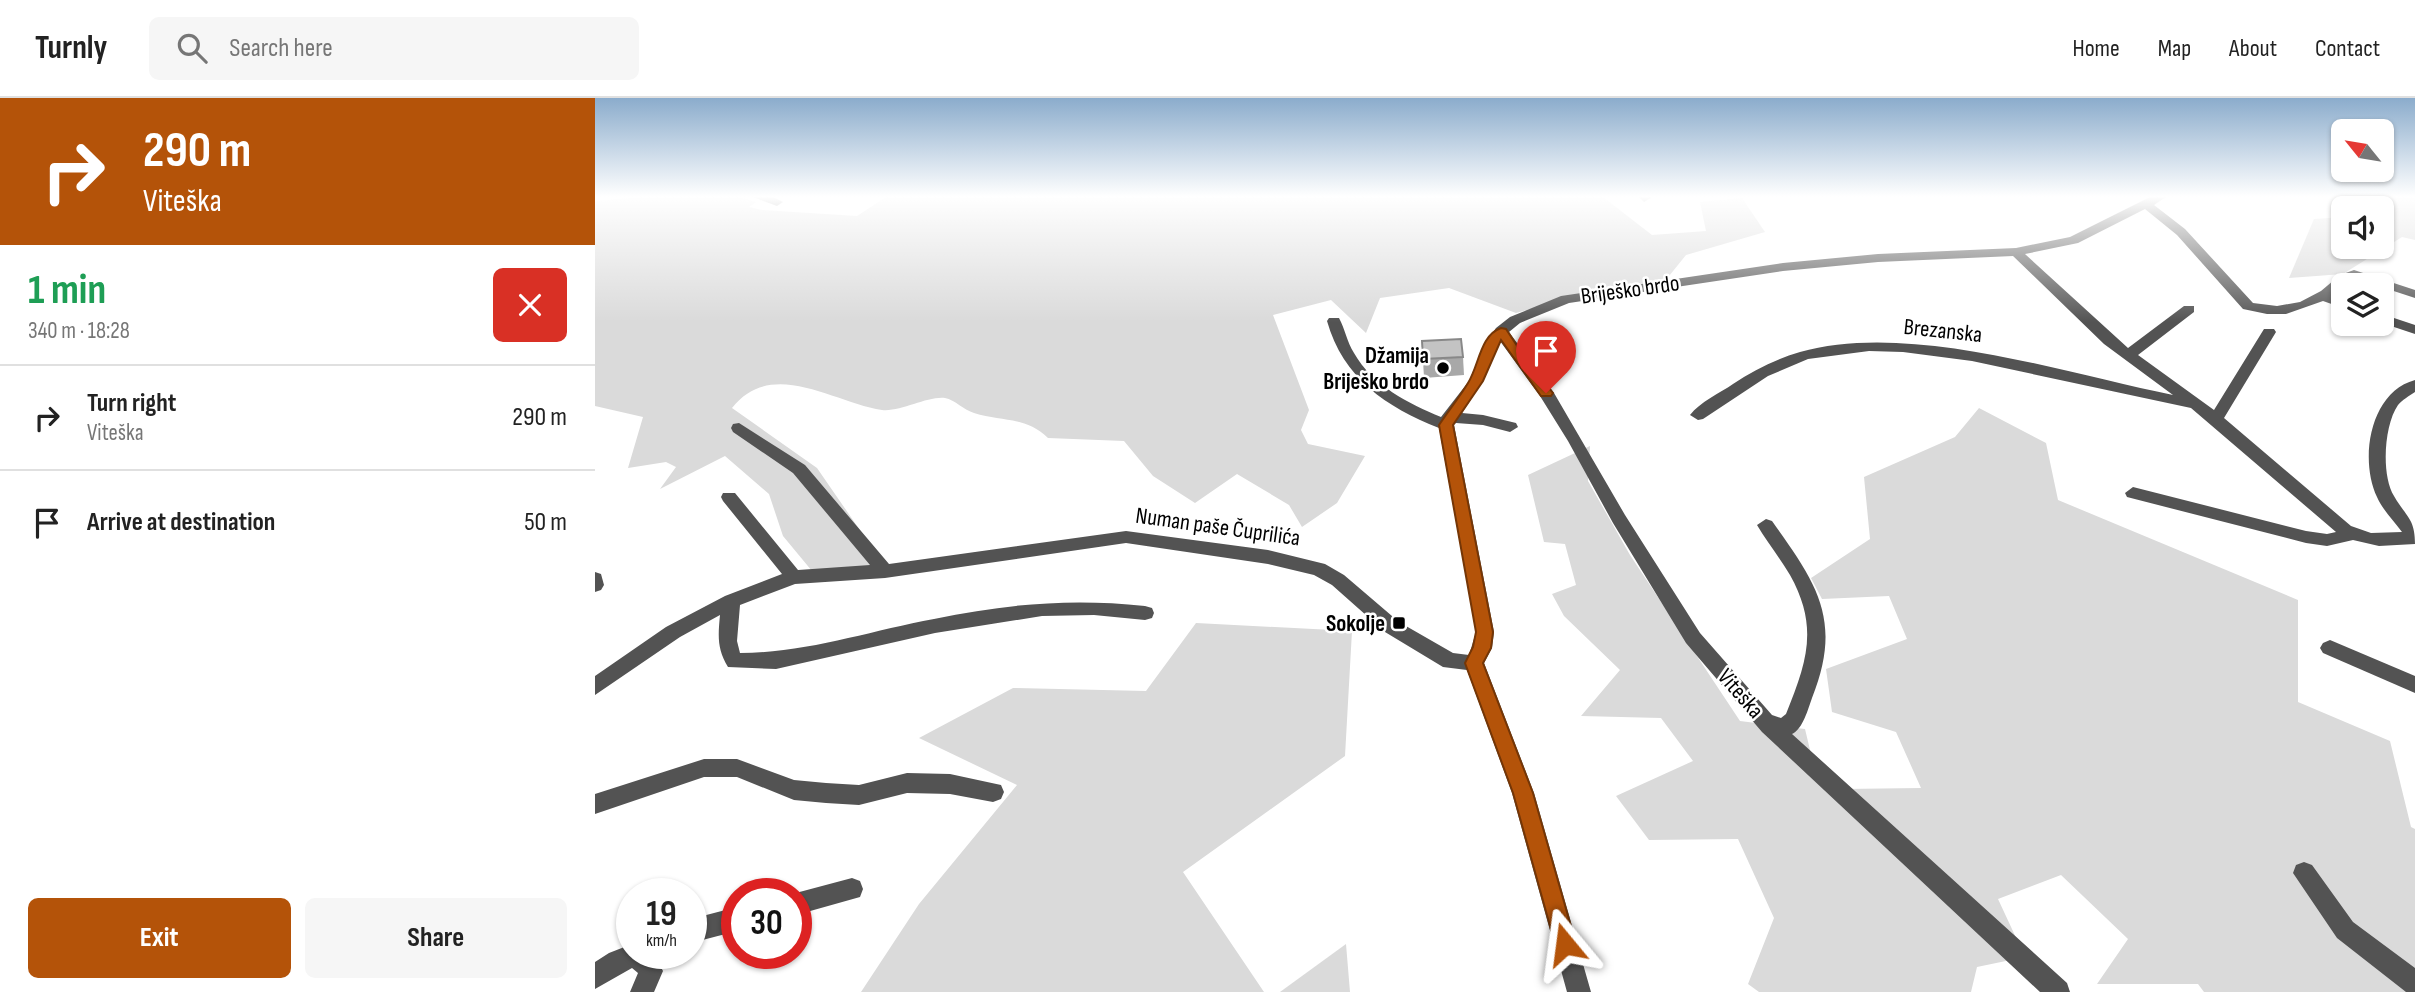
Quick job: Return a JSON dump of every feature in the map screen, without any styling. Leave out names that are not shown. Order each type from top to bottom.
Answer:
[{"type":"street","name":"Briješko brdo","points":[[1448,421],[1476,381],[1492,343],[1501,331],[1515,320],[1540,308],[1593,293],[1783,267],[1878,258],[2016,252],[2077,239]]},
{"type":"street","points":[[2187,239],[2248,306],[2262,310],[2292,310],[2323,296],[2354,274],[2415,294]]},
{"type":"street","name":"Brezanska","points":[[2016,252],[2070,306],[2128,355],[2216,419],[2328,517],[2353,534],[2375,541],[2415,537]]},
{"type":"street","points":[[2323,296],[2331,299]]},
{"type":"street","points":[[2128,355],[2189,309]]},
{"type":"street","points":[[1334,321],[1337,337],[1363,377],[1388,397],[1419,415],[1448,421],[1483,420],[1510,427]]},
{"type":"street","points":[[2394,322],[2415,330]]},
{"type":"street","name":"Viteška","points":[[1501,331],[1564,422],[1619,519],[1693,638],[1765,721],[2058,992]]},
{"type":"street","points":[[2216,419],[2269,332]]},
{"type":"street","name":"Brezanska","points":[[1698,415],[1751,378],[1804,355],[1837,349],[1877,348],[1947,353],[1990,360],[2194,404]]},
{"type":"street","name":"Brezanska","points":[[2415,385],[2393,400],[2382,420],[2377,461],[2384,495],[2415,537]]},
{"type":"street","points":[[1448,421],[1485,632],[1482,648],[1474,663],[1523,793],[1579,992]]},
{"type":"street","points":[[739,428],[799,469],[885,571]]},
{"type":"street","points":[[2133,493],[2306,537],[2327,540],[2353,534]]},
{"type":"street","points":[[729,497],[794,577]]},
{"type":"street","points":[[1765,721],[1781,727],[1789,726],[1816,658],[1819,637],[1815,609],[1786,554],[1766,525]]},
{"type":"street","name":"Numan paše Čuprilića","points":[[595,687],[673,632],[731,601],[794,577],[885,571],[1126,537],[1268,557],[1319,569],[1338,580],[1392,627],[1450,661],[1474,663]]},
{"type":"street","points":[[595,579],[595,585]]},
{"type":"street","points":[[731,601],[727,641],[729,652],[735,661],[756,663],[935,626],[1042,609],[1094,608],[1145,613]]},
{"type":"street","points":[[2330,648],[2415,685]]},
{"type":"street","points":[[595,804],[704,768],[737,768],[794,790],[826,793],[859,795],[907,783],[950,784],[993,792]]},
{"type":"street","points":[[2304,873],[2345,930],[2415,983]]},
{"type":"street","points":[[812,900],[852,889]]},
{"type":"street","points":[[595,978],[616,964]]},
{"type":"street","points":[[642,992],[650,969]]},
{"type":"shaded area","points":[[595,239],[1742,239],[1686,255],[1661,286],[1591,292],[1516,313],[1449,288],[1380,298],[1366,333],[1331,300],[1273,315],[1309,410],[1301,430],[1308,444],[1365,456],[1337,503],[1302,527],[1289,505],[1237,474],[1195,503],[1153,476],[1124,441],[1048,438],[1031,426],[974,413],[945,398],[882,410],[804,387],[784,384],[766,386],[748,393],[732,408],[817,468],[884,565],[812,571],[783,536],[769,494],[725,456],[660,489],[676,467],[666,462],[628,468],[643,417],[595,406]]},
{"type":"shaded area","points":[[2306,239],[2331,239],[2331,259],[2367,259],[2345,273],[2289,278]]},
{"type":"shaded area","points":[[1979,408],[2046,443],[2058,500],[2298,600],[2298,702],[2390,741],[2411,827],[2415,829],[2415,992],[2204,992],[2198,984],[2097,984],[2128,939],[2061,875],[1998,899],[2025,957],[1977,967],[1971,992],[1759,992],[1748,984],[1774,918],[1738,839],[1649,840],[1616,796],[1693,761],[1661,718],[1581,716],[1620,670],[1564,616],[1552,594],[1576,585],[1565,544],[1544,542],[1528,475],[1590,446],[1588,481],[1630,555],[1740,721],[1805,729],[1816,775],[1843,789],[1921,788],[1896,732],[1832,712],[1826,669],[1907,639],[1889,596],[1822,599],[1811,578],[1870,539],[1864,477],[1955,437]]},
{"type":"shaded area","points":[[1196,623],[1352,631],[1345,756],[1183,872],[1264,992],[861,992],[919,904],[1017,785],[919,738],[1013,688],[1146,691]]},
{"type":"shaded area","points":[[1346,944],[1350,992],[1280,992]]},
{"type":"building","points":[[1461,339],[1463,357],[1423,359],[1422,341]]},
{"type":"place","name":"Džamija Briješko brdo","points":[[1443,368]]},
{"type":"place","name":"Sokolje","points":[[1399,623]]},
{"type":"route","points":[[1546,393],[1520,361],[1501,331],[1492,343],[1476,381],[1446,425],[1485,632],[1482,648],[1474,663],[1523,793],[1565,944]]}]
